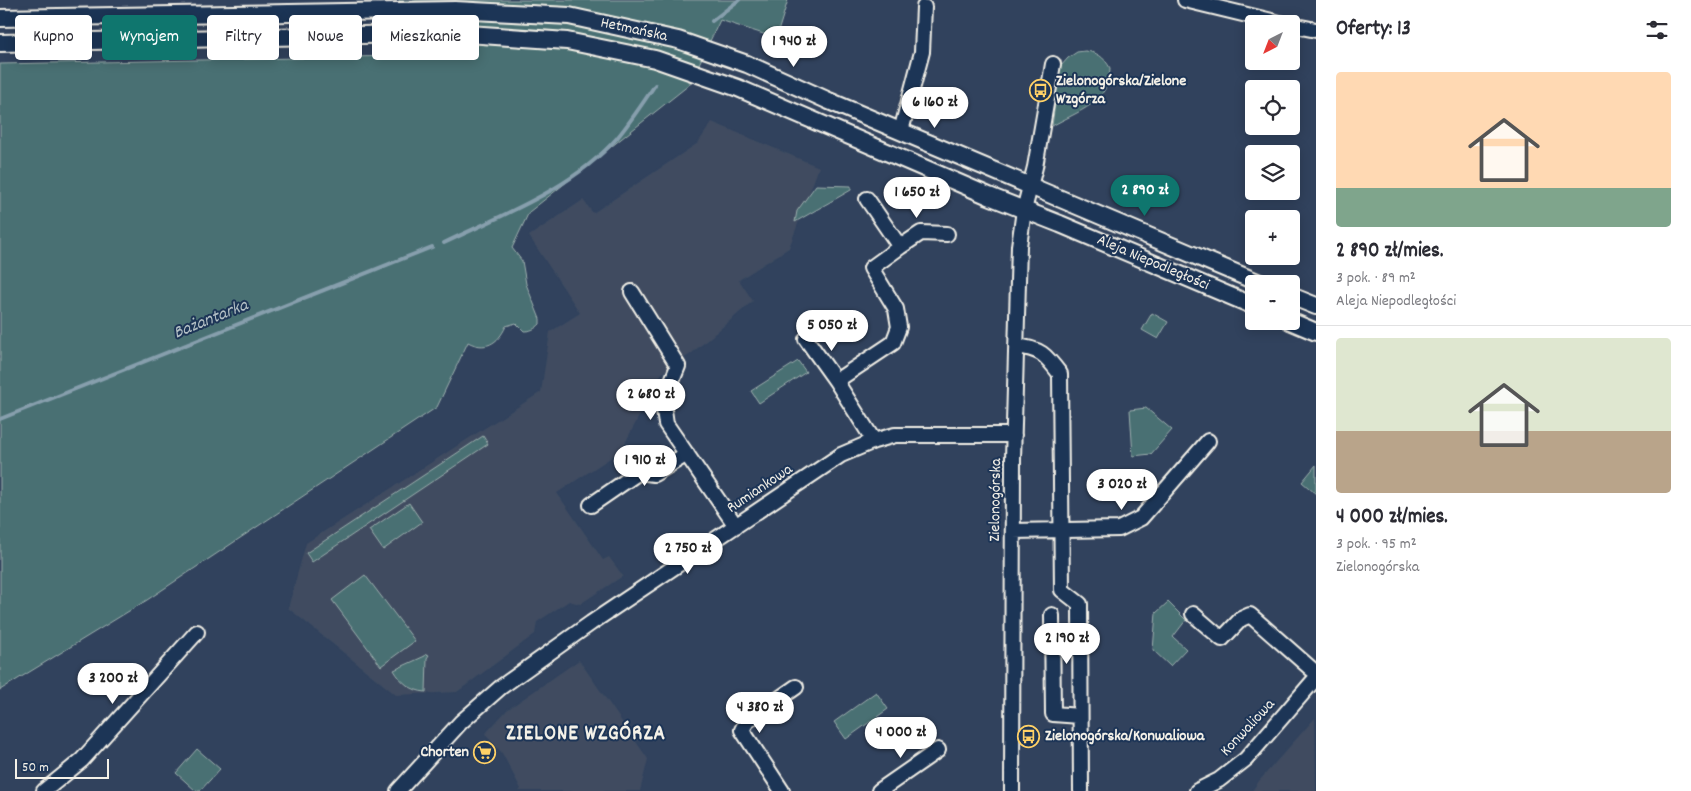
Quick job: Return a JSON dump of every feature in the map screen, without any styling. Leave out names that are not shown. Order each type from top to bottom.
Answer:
[{"type":"main road","name":"Hetmańska","points":[[0,18],[455,10],[569,16],[678,40],[747,64],[1030,185]]},
{"type":"main road","name":"Hetmańska","points":[[0,43],[454,32],[567,41],[655,59],[738,88],[1024,210]]},
{"type":"main road","points":[[738,88],[747,64]]},
{"type":"main road","name":"Aleja Niepodległości","points":[[1030,185],[1245,277]]},
{"type":"main road","name":"Aleja Niepodległości","points":[[1024,210],[1245,302]]},
{"type":"main road","points":[[1300,300],[1316,306]]},
{"type":"main road","points":[[1300,325],[1316,332]]},
{"type":"street","points":[[1185,0],[1247,15]]},
{"type":"street","points":[[901,131],[922,52],[924,7]]},
{"type":"street","points":[[1300,27],[1316,30]]},
{"type":"street","points":[[1030,185],[1035,167],[1053,64]]},
{"type":"street","name":"Zielonogórska","points":[[1012,791],[1016,346],[1019,246],[1030,185]]},
{"type":"street","points":[[867,199],[900,247]]},
{"type":"street","points":[[836,381],[893,343],[899,327],[896,309],[871,268],[921,233],[946,234]]},
{"type":"street","points":[[632,292],[678,366],[663,403],[666,424],[736,526]]},
{"type":"street","points":[[806,339],[836,381],[874,441]]},
{"type":"street","points":[[1016,346],[1034,348],[1048,358],[1060,374],[1062,590],[1080,604],[1081,791]]},
{"type":"street","name":"Rumiankowa","points":[[398,791],[461,722],[501,687],[591,623],[841,455],[874,441],[895,435],[1014,435]]},
{"type":"street","points":[[1013,531],[1118,529],[1141,518],[1208,441]]},
{"type":"street","points":[[591,505],[639,472],[654,474],[687,454]]},
{"type":"street","points":[[1193,614],[1222,640],[1241,619],[1250,616],[1315,681]]},
{"type":"street","points":[[1052,615],[1053,714],[1080,716]]},
{"type":"street","points":[[44,791],[82,760],[197,632]]},
{"type":"street","name":"Konwaliowa","points":[[1197,791],[1226,775],[1246,759],[1315,681]]},
{"type":"street","points":[[782,791],[742,730],[747,721],[796,687]]},
{"type":"street","points":[[880,791],[938,750]]},
{"type":"shaded area","points":[[712,122],[819,167],[789,248],[739,280],[753,301],[692,353],[661,374],[621,451],[557,493],[603,560],[609,557],[623,576],[580,604],[569,601],[537,622],[535,634],[457,692],[396,695],[288,608],[306,543],[541,392],[550,332],[580,313],[529,236],[583,200],[593,213],[698,143]]},
{"type":"shaded area","points":[[579,660],[648,759],[640,791],[519,791],[521,789],[502,753],[485,734],[507,710]]},
{"type":"shaded area","points":[[1315,718],[1316,791],[1252,791],[1259,781]]},
{"type":"green space","points":[[399,0],[788,0],[776,38],[720,20],[689,85],[529,212],[512,248],[522,261],[526,284],[540,319],[538,326],[524,331],[516,323],[506,326],[495,341],[485,346],[474,345],[468,342],[437,407],[147,600],[0,690],[0,64],[279,60],[279,58],[289,58],[289,60],[362,60],[362,57],[372,57],[372,60],[479,60],[479,15],[399,15]]},
{"type":"green space","points":[[1085,51],[1100,56],[1110,68],[1109,80],[1105,90],[1091,104],[1052,126],[1060,67],[1077,52]]},
{"type":"green space","points":[[816,185],[851,186],[851,190],[795,222],[797,211]]},
{"type":"green space","points":[[1152,313],[1168,322],[1158,339],[1142,330]]},
{"type":"green space","points":[[798,361],[806,372],[759,403],[751,391]]},
{"type":"green space","points":[[1146,408],[1172,430],[1151,454],[1133,456],[1130,410]]},
{"type":"green space","points":[[483,436],[488,444],[312,562],[306,553]]},
{"type":"green space","points":[[1316,465],[1316,494],[1302,482]]},
{"type":"green space","points":[[409,503],[422,522],[383,550],[369,530]]},
{"type":"green space","points":[[365,575],[415,641],[381,666],[332,600]]},
{"type":"green space","points":[[1168,602],[1186,620],[1173,637],[1186,649],[1170,666],[1153,650],[1156,613]]},
{"type":"green space","points":[[426,654],[429,655],[427,658],[426,692],[416,690],[407,685],[394,670]]},
{"type":"green space","points":[[876,692],[888,709],[846,739],[834,722]]},
{"type":"green space","points":[[197,749],[220,769],[200,791],[196,791],[176,773]]},
{"type":"waterway","name":"Bażantarka","points":[[712,21],[739,0]]},
{"type":"waterway","name":"Bażantarka","points":[[444,243],[536,199],[579,172],[617,138],[655,85]]},
{"type":"waterway","name":"Bażantarka","points":[[0,419],[432,247]]},
{"type":"place","name":"Zielonogórska/Zielone Wzgórza","points":[[1040,90]]},
{"type":"place","name":"Zielonogórska/Konwaliowa","points":[[1029,736]]},
{"type":"place","name":"Chorten","points":[[485,752]]},
{"type":"district","name":"ZIELONE WZGÓRZA","points":[[586,735]]}]
